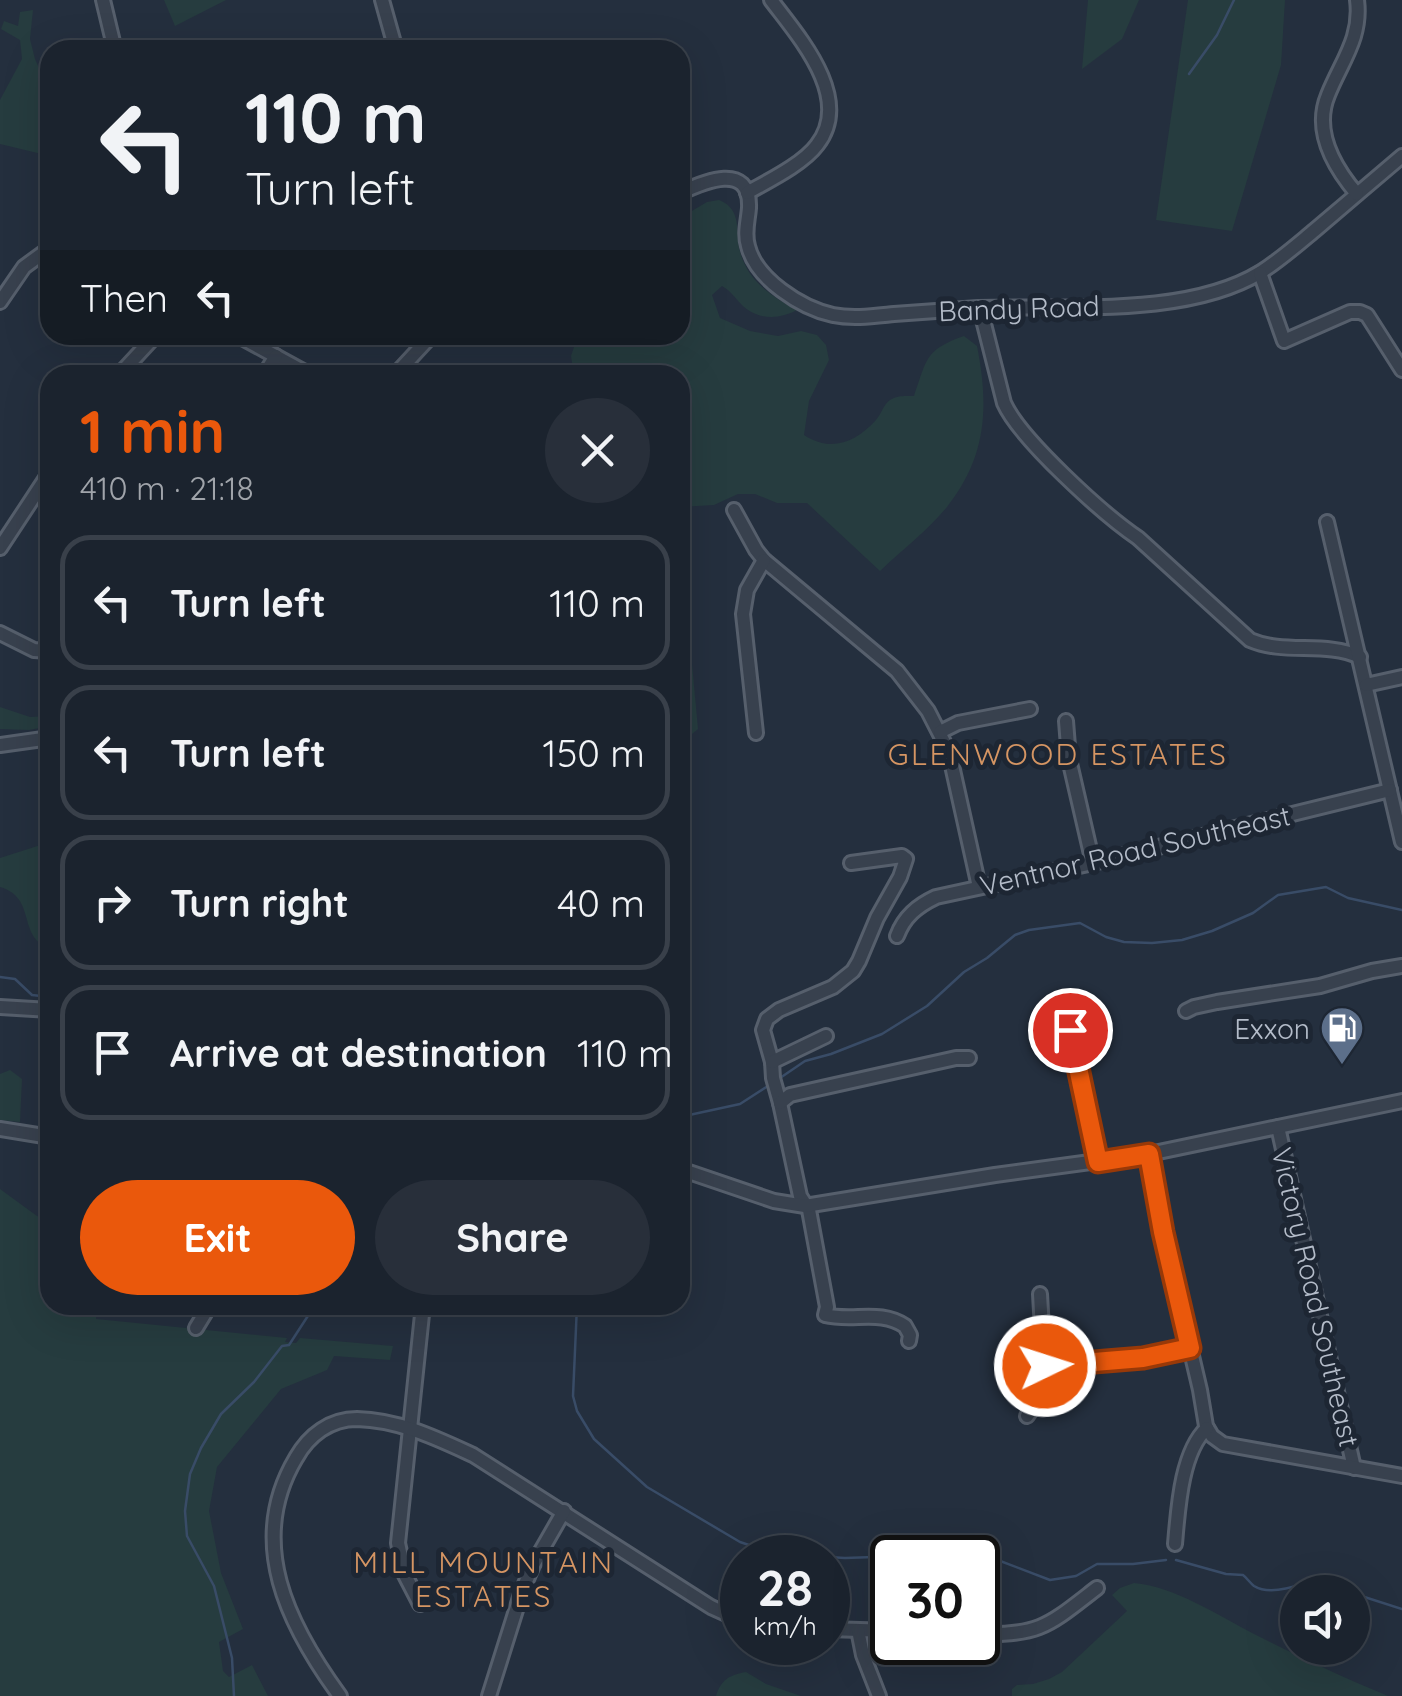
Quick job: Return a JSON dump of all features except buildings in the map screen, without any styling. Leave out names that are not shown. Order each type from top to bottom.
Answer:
[{"type":"street","points":[[103,0],[113,40]]},
{"type":"street","points":[[382,0],[393,40]]},
{"type":"street","points":[[690,188],[721,178],[736,181],[747,193],[808,154],[823,134],[828,114],[827,92],[816,64],[771,0]]},
{"type":"street","points":[[1357,0],[1356,32],[1322,114],[1333,161],[1357,194]]},
{"type":"street","name":"Bandy Road","points":[[747,193],[746,236],[752,258],[784,291],[817,310],[836,315],[1172,302],[1197,298],[1260,273],[1402,156]]},
{"type":"street","points":[[0,302],[24,267],[40,255]]},
{"type":"street","points":[[1260,273],[1284,341],[1350,312],[1360,312],[1372,320],[1402,370]]},
{"type":"street","points":[[980,308],[1009,414],[1056,466],[1122,527],[1250,640],[1270,647],[1338,649],[1360,657]]},
{"type":"street","points":[[128,365],[147,345]]},
{"type":"street","points":[[256,345],[292,365]]},
{"type":"street","points":[[404,365],[423,345]]},
{"type":"street","points":[[270,365],[276,356]]},
{"type":"street","points":[[0,548],[40,487]]},
{"type":"street","points":[[734,510],[764,560],[896,671],[915,692],[949,752],[979,886]]},
{"type":"street","points":[[1328,522],[1390,790],[1398,810],[1402,842]]},
{"type":"street","points":[[756,733],[743,614],[747,590],[764,560]]},
{"type":"street","points":[[0,633],[40,650]]},
{"type":"street","points":[[1366,685],[1402,676]]},
{"type":"street","points":[[940,732],[958,723],[1030,709]]},
{"type":"street","points":[[1066,721],[1069,759],[1093,863]]},
{"type":"street","points":[[0,745],[40,739]]},
{"type":"street","name":"Ventnor Road Southeast","points":[[897,936],[905,920],[925,902],[979,886],[1093,863],[1390,790]]},
{"type":"street","points":[[851,863],[902,856],[906,859],[853,971],[833,987],[768,1018],[763,1030],[800,1196],[809,1210],[827,1308],[825,1315],[840,1319],[889,1318],[906,1326],[910,1341]]},
{"type":"street","points":[[1186,1012],[1217,1002],[1320,986],[1402,966]]},
{"type":"street","points":[[0,1007],[40,1009]]},
{"type":"street","points":[[1070,1030],[1098,1162]]},
{"type":"street","points":[[772,1062],[826,1036]]},
{"type":"street","points":[[780,1102],[790,1094],[969,1058]]},
{"type":"street","points":[[690,1172],[774,1201],[805,1206],[1149,1154],[1402,1100]]},
{"type":"street","name":"Victory Road Southeast","points":[[1278,1127],[1354,1468]]},
{"type":"street","points":[[0,1129],[40,1135]]},
{"type":"street","points":[[1149,1154],[1163,1232],[1212,1436],[1224,1444],[1402,1476]]},
{"type":"street","points":[[1027,1416],[1045,1383],[1040,1294]]},
{"type":"street","points":[[196,1328],[204,1315]]},
{"type":"street","points":[[420,1604],[405,1575],[398,1543],[422,1315]]},
{"type":"street","points":[[1045,1366],[1143,1358],[1190,1348]]},
{"type":"street","points":[[340,1696],[309,1648],[282,1590],[272,1536],[284,1482],[301,1450],[315,1434],[336,1423],[358,1419],[398,1424],[473,1455],[720,1611]]},
{"type":"street","points":[[1175,1544],[1184,1480],[1197,1440],[1207,1428]]},
{"type":"street","points":[[489,1696],[522,1591],[564,1511]]},
{"type":"street","points":[[1000,1634],[1041,1628],[1054,1622],[1097,1588]]},
{"type":"street","points":[[850,1630],[870,1630]]},
{"type":"street","points":[[858,1630],[878,1696]]},
{"type":"green space","points":[[164,0],[226,0],[175,26]]},
{"type":"green space","points":[[1088,0],[1139,0],[1122,39],[1082,69]]},
{"type":"green space","points":[[1188,0],[1285,0],[1281,65],[1232,231],[1156,220]]},
{"type":"green space","points":[[33,10],[30,39],[40,70],[40,154],[0,144],[0,100],[22,59],[20,40],[1,29],[4,21],[18,26],[20,12]]},
{"type":"green space","points":[[719,200],[732,210],[741,255],[750,274],[771,294],[797,310],[783,316],[761,316],[722,286],[712,295],[720,318],[750,331],[778,336],[801,331],[817,335],[826,345],[829,360],[809,401],[804,435],[833,444],[852,439],[876,420],[890,400],[914,396],[929,358],[941,346],[964,336],[977,346],[983,390],[982,430],[970,469],[940,515],[880,571],[807,503],[777,503],[755,494],[738,494],[714,505],[690,506],[690,365],[572,365],[575,345],[690,345],[690,212]]},
{"type":"green space","points":[[690,642],[698,729],[690,736]]},
{"type":"green space","points":[[0,707],[40,716],[40,728],[0,729]]},
{"type":"green space","points":[[40,845],[40,943],[19,899],[0,887],[0,858]]},
{"type":"green space","points":[[10,1070],[22,1079],[20,1122],[0,1120],[0,1074]]},
{"type":"green space","points":[[0,1189],[40,1217],[40,1315],[96,1315],[96,1319],[287,1338],[285,1342],[296,1343],[300,1338],[393,1346],[390,1360],[334,1356],[327,1370],[281,1389],[217,1467],[209,1511],[221,1573],[243,1629],[219,1642],[223,1671],[229,1677],[252,1665],[268,1696],[0,1696]]},
{"type":"green space","points":[[1134,1583],[1181,1596],[1280,1647],[1280,1665],[1317,1665],[1388,1696],[1012,1696],[1017,1685],[1033,1684],[1062,1672],[1127,1611],[1112,1595]]},
{"type":"green space","points":[[746,1672],[801,1696],[716,1696],[726,1679]]},
{"type":"waterway","points":[[1189,74],[1217,35],[1234,0]]},
{"type":"waterway","points":[[780,1078],[805,1061],[882,1034],[927,1006],[964,972],[1015,935],[1029,930],[1080,923],[1124,942],[1182,940],[1253,913],[1278,895],[1326,887],[1348,898],[1402,910]]},
{"type":"waterway","points":[[0,977],[15,979],[32,995],[40,996]]},
{"type":"waterway","points":[[690,1115],[740,1104],[768,1086]]},
{"type":"waterway","points":[[234,1696],[232,1658],[214,1586],[187,1536],[185,1511],[190,1474],[221,1414],[254,1382],[282,1346],[289,1345],[308,1315]]},
{"type":"waterway","points":[[577,1315],[573,1396],[594,1439],[647,1487],[740,1542],[794,1555],[995,1559],[1050,1580],[1076,1576],[1097,1564],[1166,1560]]},
{"type":"waterway","points":[[1176,1560],[1243,1575],[1262,1589],[1280,1589]]},
{"type":"waterway","points":[[1370,1599],[1402,1609]]},
{"type":"place","name":"Exxon","points":[[1342,1066]]},
{"type":"district","name":"GLENWOOD ESTATES","points":[[1058,754]]},
{"type":"district","name":"MILL MOUNTAIN ESTATES","points":[[484,1579]]},
{"type":"route","points":[[1045,1366],[1143,1358],[1190,1348],[1149,1154],[1098,1162],[1070,1030]]}]
